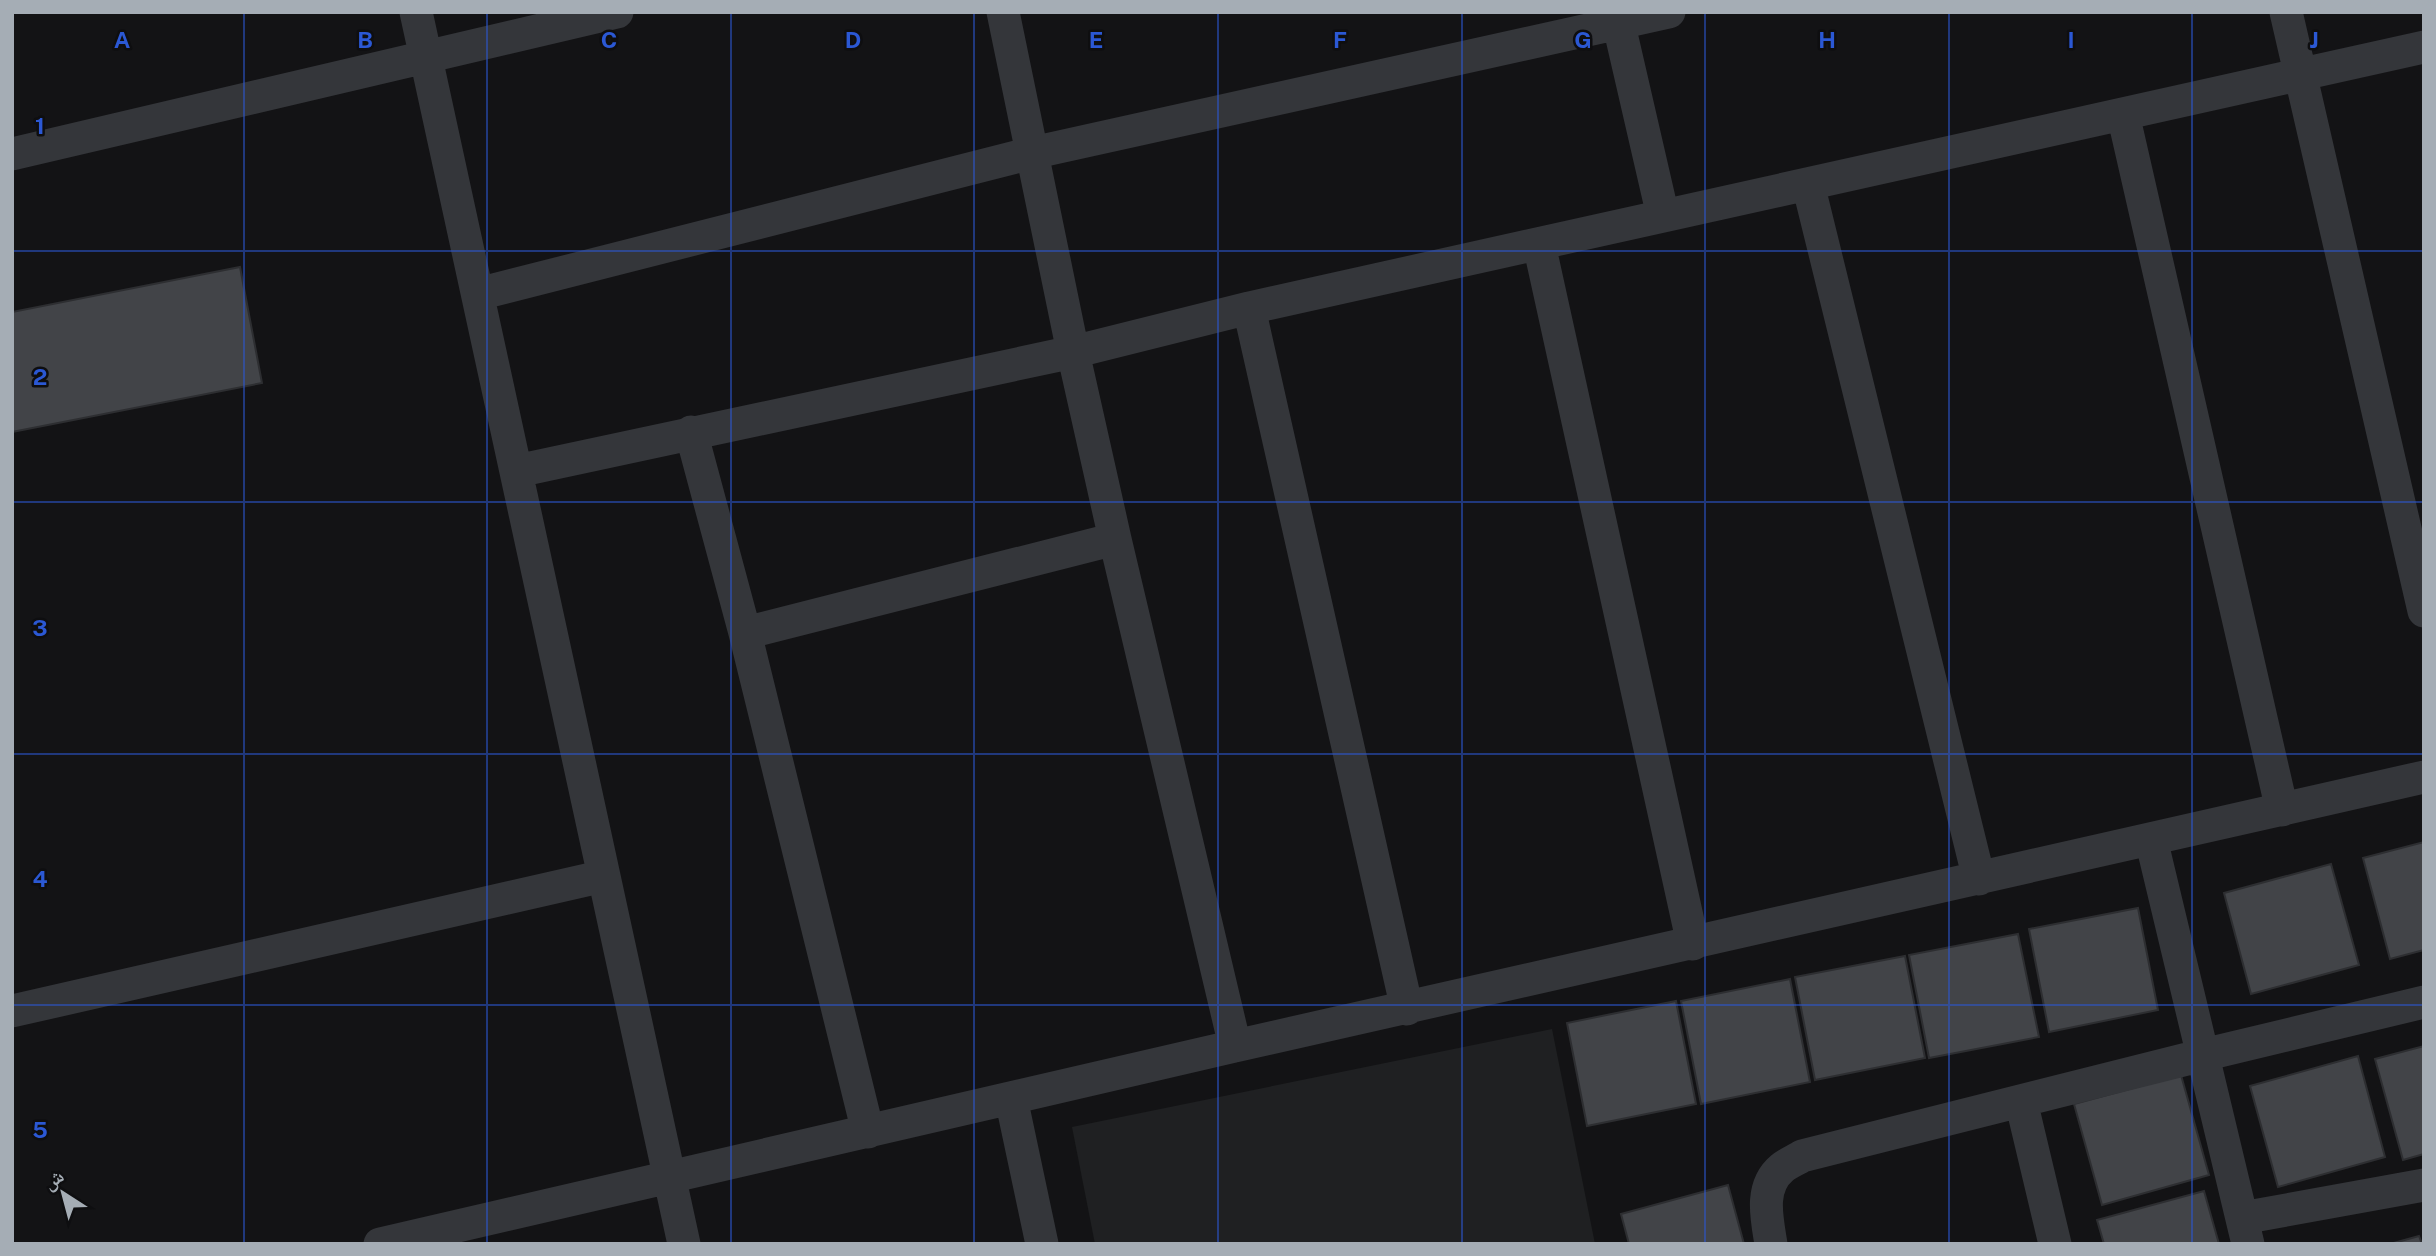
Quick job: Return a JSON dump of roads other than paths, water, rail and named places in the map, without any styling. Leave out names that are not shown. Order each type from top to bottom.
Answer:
[{"type":"street","points":[[416,12],[684,1244]]},
{"type":"street","points":[[12,154],[617,12]]},
{"type":"street","points":[[1003,12],[1073,352],[1235,1046]]},
{"type":"street","points":[[478,294],[1032,153],[1617,18],[1669,12]]},
{"type":"street","points":[[2286,12],[2424,611]]},
{"type":"street","points":[[1617,18],[1663,216]]},
{"type":"street","points":[[517,471],[1073,352],[1249,309],[2424,47]]},
{"type":"street","points":[[2123,114],[2282,810]]},
{"type":"street","points":[[1808,184],[1979,878]]},
{"type":"street","points":[[1539,244],[1693,944]]},
{"type":"street","points":[[1249,309],[1406,1009]]},
{"type":"street","points":[[691,432],[745,633],[868,1132]]},
{"type":"street","points":[[745,633],[1115,539]]},
{"type":"street","points":[[380,1244],[1235,1046],[2424,777]]},
{"type":"street","points":[[2151,839],[2245,1231],[2424,1185]]},
{"type":"street","points":[[12,1011],[604,876]]},
{"type":"street","points":[[1771,1244],[1765,1203],[1769,1186],[1781,1168],[1802,1156],[2424,1002]]},
{"type":"street","points":[[1011,1098],[1042,1244]]},
{"type":"street","points":[[2021,1101],[2055,1244]]}]
